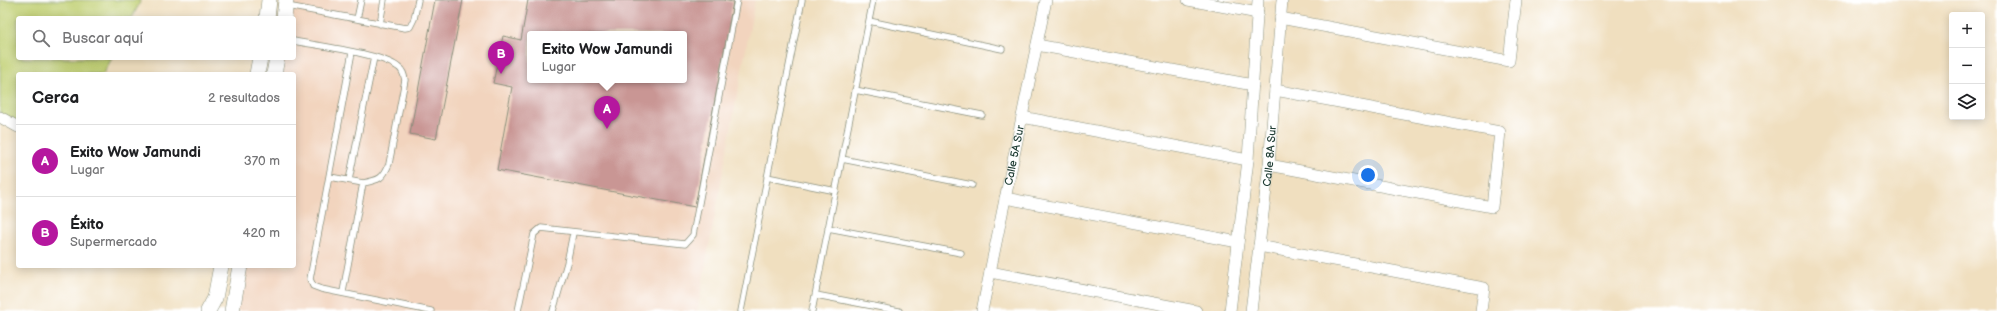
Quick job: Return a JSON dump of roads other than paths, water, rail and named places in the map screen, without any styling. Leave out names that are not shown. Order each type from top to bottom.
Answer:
[{"type":"main road","points":[[267,16],[269,0]]},
{"type":"main road","points":[[257,72],[260,60]]},
{"type":"main road","points":[[274,72],[277,60]]},
{"type":"main road","points":[[208,311],[215,298],[221,268]]},
{"type":"main road","points":[[232,311],[240,268]]},
{"type":"street","name":"Calle 5A Sur","points":[[982,311],[1046,0]]},
{"type":"street","points":[[1188,0],[1258,13]]},
{"type":"street","name":"Calle 8A Sur","points":[[1230,311],[1248,160],[1258,0]]},
{"type":"street","name":"Calle 8A Sur","points":[[1251,311],[1269,164],[1282,0]]},
{"type":"street","points":[[1280,18],[1509,61],[1516,0]]},
{"type":"street","points":[[1037,45],[1253,85]]},
{"type":"street","points":[[1269,164],[1492,207],[1500,132],[1275,90]]},
{"type":"street","points":[[0,117],[16,126]]},
{"type":"street","points":[[1022,117],[1248,160]]},
{"type":"street","points":[[1005,198],[1238,242]]},
{"type":"street","points":[[1259,246],[1484,288],[1481,311]]},
{"type":"street","points":[[990,272],[1196,311]]},
{"type":"lane","points":[[357,19],[361,0]]},
{"type":"lane","points":[[380,24],[384,0]]},
{"type":"lane","points":[[285,8],[405,28],[410,27],[414,19],[418,0]]},
{"type":"lane","points":[[518,311],[534,234],[541,228],[685,244],[693,235],[737,0]]},
{"type":"lane","points":[[741,311],[802,0]]},
{"type":"lane","points":[[812,311],[873,0]]},
{"type":"lane","points":[[868,21],[1002,49]]},
{"type":"lane","points":[[296,41],[374,57],[398,67],[403,72],[405,80],[389,164],[385,175],[377,180],[363,183],[330,177]]},
{"type":"lane","points":[[352,52],[310,279],[313,286],[431,311]]},
{"type":"lane","points":[[349,180],[374,57]]},
{"type":"lane","points":[[855,90],[982,115]]},
{"type":"lane","points":[[842,159],[972,185]]},
{"type":"lane","points":[[767,177],[836,191]]},
{"type":"lane","points":[[343,292],[363,183]]},
{"type":"lane","points":[[828,228],[961,253]]},
{"type":"lane","points":[[553,311],[569,258],[573,232]]},
{"type":"lane","points":[[816,295],[899,311]]},
{"type":"place","name":"Éxito","points":[[501,74]]},
{"type":"place","name":"Exito Wow Jamundi","points":[[607,129]]}]
